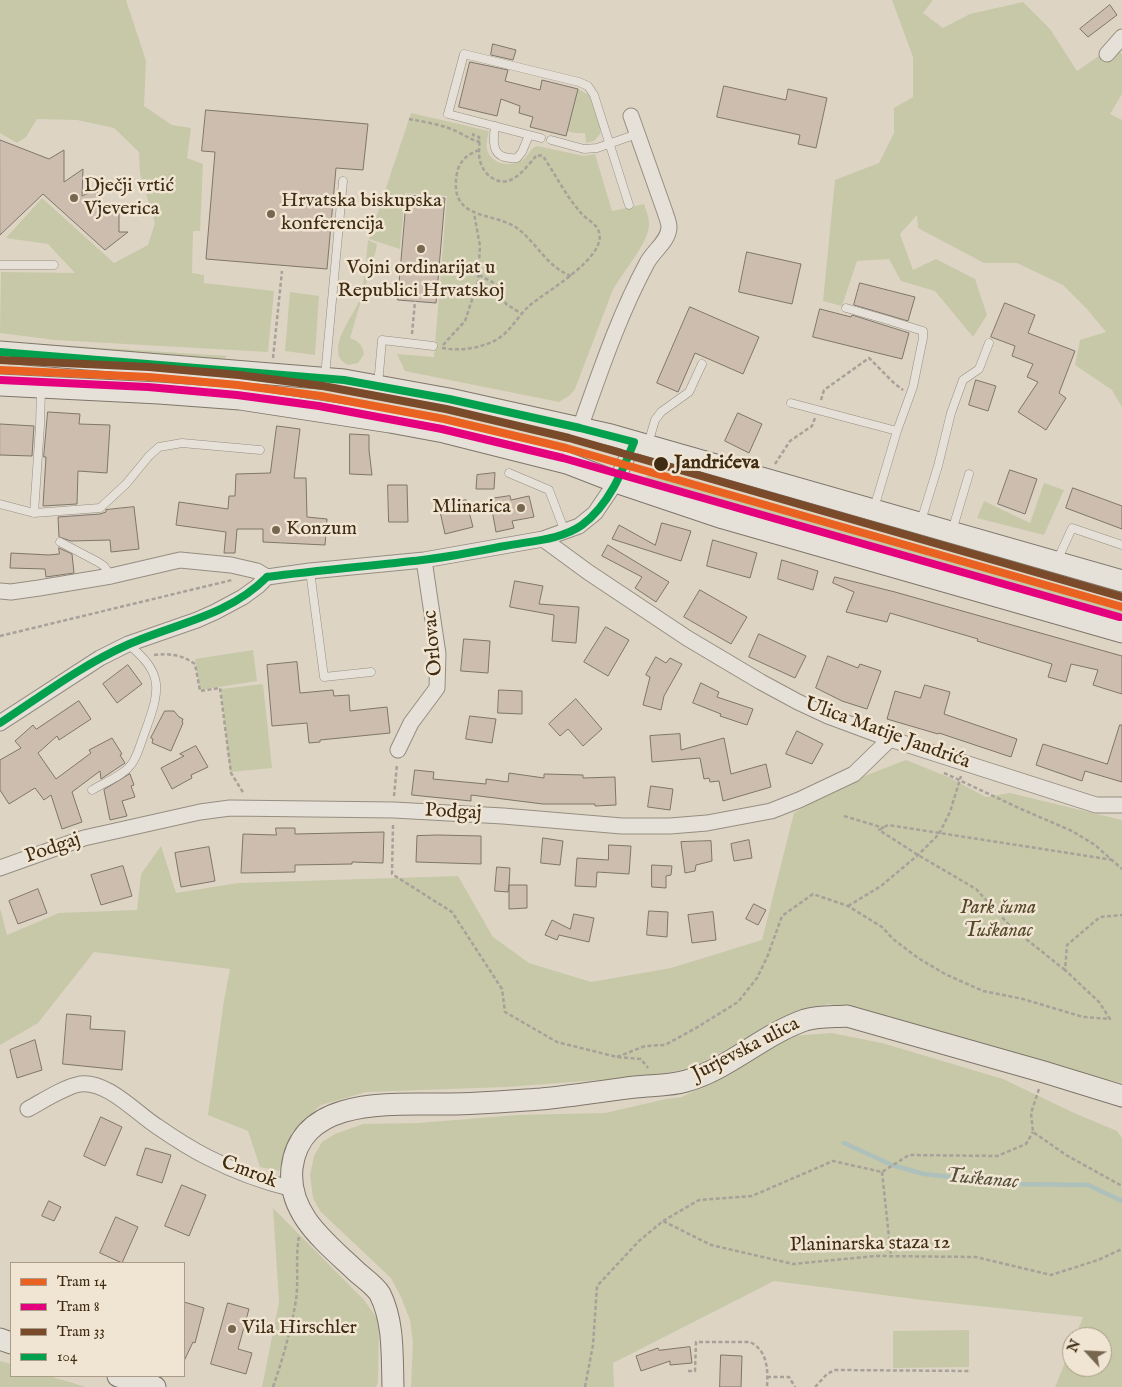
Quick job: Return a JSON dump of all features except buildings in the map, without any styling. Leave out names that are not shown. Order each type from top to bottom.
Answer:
[{"type":"main road","points":[[0,352],[325,378],[378,385],[449,399],[580,428],[640,444],[1122,581]]},
{"type":"main road","points":[[0,385],[230,398],[390,422],[460,436],[567,463],[616,482],[723,518],[1122,632]]},
{"type":"main road","name":"Jurjevska ulica","points":[[293,1189],[292,1169],[297,1147],[309,1131],[324,1119],[342,1112],[368,1106],[460,1104],[541,1099],[686,1081],[721,1066],[775,1034],[805,1020],[814,1018],[847,1016],[1122,1096]]},
{"type":"main road","name":"Cmrok","points":[[293,1189],[298,1207],[307,1222],[379,1292],[388,1317],[392,1346],[393,1387]]},
{"type":"main road","points":[[121,1377],[155,1387]]},
{"type":"street","points":[[1107,54],[1122,37]]},
{"type":"street","points":[[580,428],[630,298],[648,260],[664,240],[669,227],[631,116]]},
{"type":"street","points":[[0,723],[100,658],[128,644],[215,612],[243,597],[267,577],[424,560],[543,539],[579,526],[595,513],[640,444]]},
{"type":"street","name":"Ulica Matije Jandrića","points":[[543,539],[588,572],[687,638],[761,682],[820,712],[890,739],[1096,806],[1122,805]]},
{"type":"street","points":[[0,591],[11,592],[111,576],[180,560],[231,565],[257,571],[267,577]]},
{"type":"street","name":"Orlovac","points":[[398,750],[411,723],[438,688],[438,654],[424,560]]},
{"type":"street","name":"Podgaj","points":[[0,868],[84,838],[200,812],[230,808],[391,810],[503,816],[622,826],[707,824],[771,811],[799,800],[854,774],[890,739]]},
{"type":"street","name":"Cmrok","points":[[28,1108],[80,1084],[97,1086],[108,1091],[158,1127],[208,1157],[270,1183],[293,1189]]},
{"type":"lane","points":[[541,138],[448,114],[464,54],[579,82],[588,86],[594,95],[629,205]]},
{"type":"lane","points":[[495,126],[494,149],[500,156],[508,159],[517,158],[522,152],[529,135]]},
{"type":"lane","points":[[551,140],[584,148],[597,148],[637,134]]},
{"type":"lane","points":[[325,378],[343,181]]},
{"type":"lane","points":[[0,265],[54,265]]},
{"type":"lane","points":[[846,308],[923,332],[921,352],[910,395],[873,510]]},
{"type":"lane","points":[[378,385],[382,340],[433,346]]},
{"type":"lane","points":[[920,523],[963,380],[979,369],[989,343]]},
{"type":"lane","points":[[640,444],[661,412],[689,392],[702,364]]},
{"type":"lane","points":[[34,513],[41,387]]},
{"type":"lane","points":[[792,403],[897,431]]},
{"type":"lane","points":[[0,504],[34,513],[100,508],[126,484],[149,456],[159,448],[182,443],[260,450]]},
{"type":"lane","points":[[509,473],[549,490],[565,532]]},
{"type":"lane","points":[[951,533],[969,474]]},
{"type":"lane","points":[[1057,561],[1072,528],[1122,545]]},
{"type":"lane","points":[[60,542],[104,566],[111,576]]},
{"type":"lane","points":[[310,571],[324,677],[371,672]]},
{"type":"lane","points":[[92,790],[123,772],[133,762],[149,720],[156,694],[157,682],[143,657],[128,644]]},
{"type":"path","points":[[409,118],[459,132],[471,140],[480,142]]},
{"type":"path","points":[[474,213],[480,246],[479,275],[465,321],[440,347],[468,349],[490,342],[504,334],[522,314],[547,292],[582,266],[595,249],[600,235],[597,228],[581,213],[542,156],[537,155],[522,172],[507,182],[499,182],[486,174],[479,158],[479,137],[474,134],[477,122]]},
{"type":"path","points":[[479,150],[472,152],[460,163],[456,181],[460,200],[466,208],[474,213],[502,221],[516,228],[542,253],[552,266],[559,272],[571,276]]},
{"type":"path","points":[[273,359],[282,272]]},
{"type":"path","points":[[479,275],[494,282],[502,293],[506,304],[522,314]]},
{"type":"path","points":[[411,343],[415,301]]},
{"type":"path","points":[[820,404],[824,390],[869,358],[895,384],[910,395]]},
{"type":"path","points":[[774,466],[790,441],[812,426],[816,415]]},
{"type":"path","points":[[0,636],[229,581]]},
{"type":"path","points":[[143,657],[166,653],[180,656],[196,664],[200,691],[220,688],[231,774],[245,797]]},
{"type":"path","points":[[394,804],[398,750]]},
{"type":"path","points":[[848,906],[881,886],[918,855],[939,834],[950,812],[961,772]]},
{"type":"path","points":[[944,773],[1072,831],[1096,845],[1122,868]]},
{"type":"path","points":[[844,816],[884,828]]},
{"type":"path","points":[[393,818],[392,874],[452,912],[502,989],[505,1012],[557,1042],[617,1057],[641,1060],[653,1074]]},
{"type":"path","points":[[617,1057],[645,1046],[665,1045],[738,1002],[758,978],[782,916],[813,894],[848,906],[882,927],[893,939],[918,958],[945,974],[982,991],[1023,999],[1083,1017],[1110,1019],[1099,1002],[1065,970],[1010,927],[976,889],[879,830],[888,825],[1113,860]]},
{"type":"path","points":[[1065,970],[1067,946],[1100,917],[1122,915]]},
{"type":"path","points":[[585,1387],[593,1345],[597,1286],[639,1241],[663,1221],[699,1200],[752,1196],[833,1161],[882,1172],[909,1155],[997,1156],[1026,1144],[1034,1132],[1031,1113],[1044,1072]]},
{"type":"path","points":[[1034,1132],[1066,1155],[1122,1186]]},
{"type":"path","points":[[882,1172],[891,1256]]},
{"type":"path","name":"Planinarska staza 12","points":[[663,1221],[711,1245],[793,1264],[875,1256],[976,1257],[1051,1275],[1098,1260],[1122,1248]]},
{"type":"path","points":[[273,1387],[284,1357],[296,1298],[296,1250],[299,1235],[307,1222]]},
{"type":"path","points":[[688,1371],[695,1371],[696,1342],[750,1342],[757,1346],[767,1364],[766,1387]]},
{"type":"path","points":[[815,1387],[827,1374],[835,1370],[971,1371]]},
{"type":"path","points":[[767,1377],[788,1377],[795,1387]]},
{"type":"green space","points":[[0,0],[126,0],[146,61],[144,106],[172,125],[191,128],[187,158],[203,164],[200,231],[193,231],[192,273],[204,275],[204,283],[274,291],[268,352],[55,340],[0,333],[1,272],[75,273],[48,244],[6,238],[42,198],[114,263],[148,245],[155,223],[140,174],[139,152],[114,128],[77,120],[37,119],[26,137],[17,143],[0,133]]},
{"type":"green space","points":[[892,0],[933,0],[923,13],[943,28],[970,14],[1023,2],[1050,29],[1077,71],[1116,44],[1122,55],[1122,94],[1110,114],[1122,120],[1122,407],[1112,390],[1075,365],[1080,340],[1106,332],[1087,309],[1063,285],[1017,263],[984,263],[918,228],[917,215],[900,234],[913,270],[936,259],[975,279],[987,315],[973,337],[935,291],[901,281],[889,259],[857,261],[842,306],[823,301],[835,180],[879,163],[894,133],[894,108],[913,97],[913,57]]},
{"type":"green space","points":[[578,89],[589,95],[601,128],[600,134],[594,141],[586,143],[585,133],[567,131]]},
{"type":"green space","points":[[411,113],[489,131],[487,149],[492,158],[500,163],[520,162],[537,146],[584,156],[595,154],[612,211],[644,204],[649,223],[645,240],[612,292],[575,389],[569,396],[559,402],[405,371],[397,354],[434,357],[447,196],[405,193],[400,249],[369,239]]},
{"type":"green space","points":[[368,240],[377,244],[376,250],[350,338],[360,344],[364,354],[358,363],[348,365],[341,359],[338,352],[339,343],[360,299]]},
{"type":"green space","points":[[290,292],[319,296],[315,355],[285,351]]},
{"type":"green space","points":[[43,344],[227,356],[224,359],[68,349]]},
{"type":"green space","points":[[649,474],[1122,608],[1122,624],[639,482]]},
{"type":"green space","points":[[737,478],[1122,588],[1122,597],[734,486]]},
{"type":"green space","points":[[1044,483],[1064,490],[1044,535],[977,518],[984,501],[1030,523]]},
{"type":"green space","points":[[253,650],[257,681],[200,690],[195,659]]},
{"type":"green space","points":[[263,684],[272,768],[230,772],[221,689]]},
{"type":"green space","name":"Park šuma Tuškanac","points":[[906,760],[948,777],[986,797],[1010,793],[1122,820],[1122,1083],[1048,1066],[872,1013],[828,1004],[786,1017],[694,1067],[652,1076],[507,1087],[366,1092],[321,1105],[292,1132],[279,1171],[260,1167],[248,1131],[208,1115],[230,969],[94,952],[38,1023],[0,1045],[0,908],[7,935],[59,913],[137,910],[141,874],[161,846],[176,893],[238,883],[458,876],[493,937],[529,963],[591,982],[671,968],[762,940],[794,813],[849,782]]},
{"type":"green space","points":[[831,1033],[882,1043],[1003,1079],[1117,1131],[1122,1138],[1122,1387],[1055,1387],[1062,1370],[1062,1377],[1112,1377],[1112,1327],[1079,1327],[1083,1317],[922,1300],[774,1281],[613,1363],[614,1387],[411,1387],[413,1343],[410,1320],[401,1297],[391,1278],[320,1211],[313,1198],[310,1175],[314,1156],[322,1142],[335,1134],[363,1124],[418,1123],[517,1115],[605,1113],[682,1097],[735,1070],[790,1036]]},
{"type":"green space","points":[[273,1208],[364,1300],[379,1321],[378,1382],[376,1387],[262,1387],[279,1302]]},
{"type":"green space","points":[[969,1330],[969,1367],[893,1368],[893,1331]]},
{"type":"green space","points":[[0,1361],[10,1364],[10,1377],[52,1377],[86,1387],[0,1387]]},
{"type":"waterway","name":"Tuškanac","points":[[844,1143],[892,1165],[924,1174],[1012,1184],[1088,1185],[1122,1201]]},
{"type":"tram line","name":"33","points":[[0,360],[149,367],[239,375],[323,386],[446,409],[569,438],[1122,597]]},
{"type":"tram line","name":"14","points":[[0,370],[149,377],[238,385],[321,396],[444,419],[566,448],[1122,607]]},
{"type":"tram line","name":"8","points":[[0,380],[148,387],[237,395],[319,406],[442,429],[563,458],[1119,617]]},
{"type":"transit line","name":"104","points":[[0,352],[344,380],[449,399],[634,442],[614,487],[600,508],[582,525],[565,534],[443,557],[267,577]]},
{"type":"transit line","name":"104","points":[[0,723],[62,681],[110,653],[145,637],[218,610],[252,591],[267,577]]},
{"type":"place","name":"Dječji vrtić Vjeverica","points":[[74,198]]},
{"type":"place","name":"Hrvatska biskupska konferencija","points":[[271,214]]},
{"type":"place","name":"Vojni ordinarijat u Republici Hrvatskoj","points":[[421,249]]},
{"type":"place","name":"Jandrićeva","points":[[661,464]]},
{"type":"place","name":"Mlinarica","points":[[521,508]]},
{"type":"place","name":"Konzum","points":[[276,530]]},
{"type":"place","name":"Vila Hirschler","points":[[232,1329]]}]
